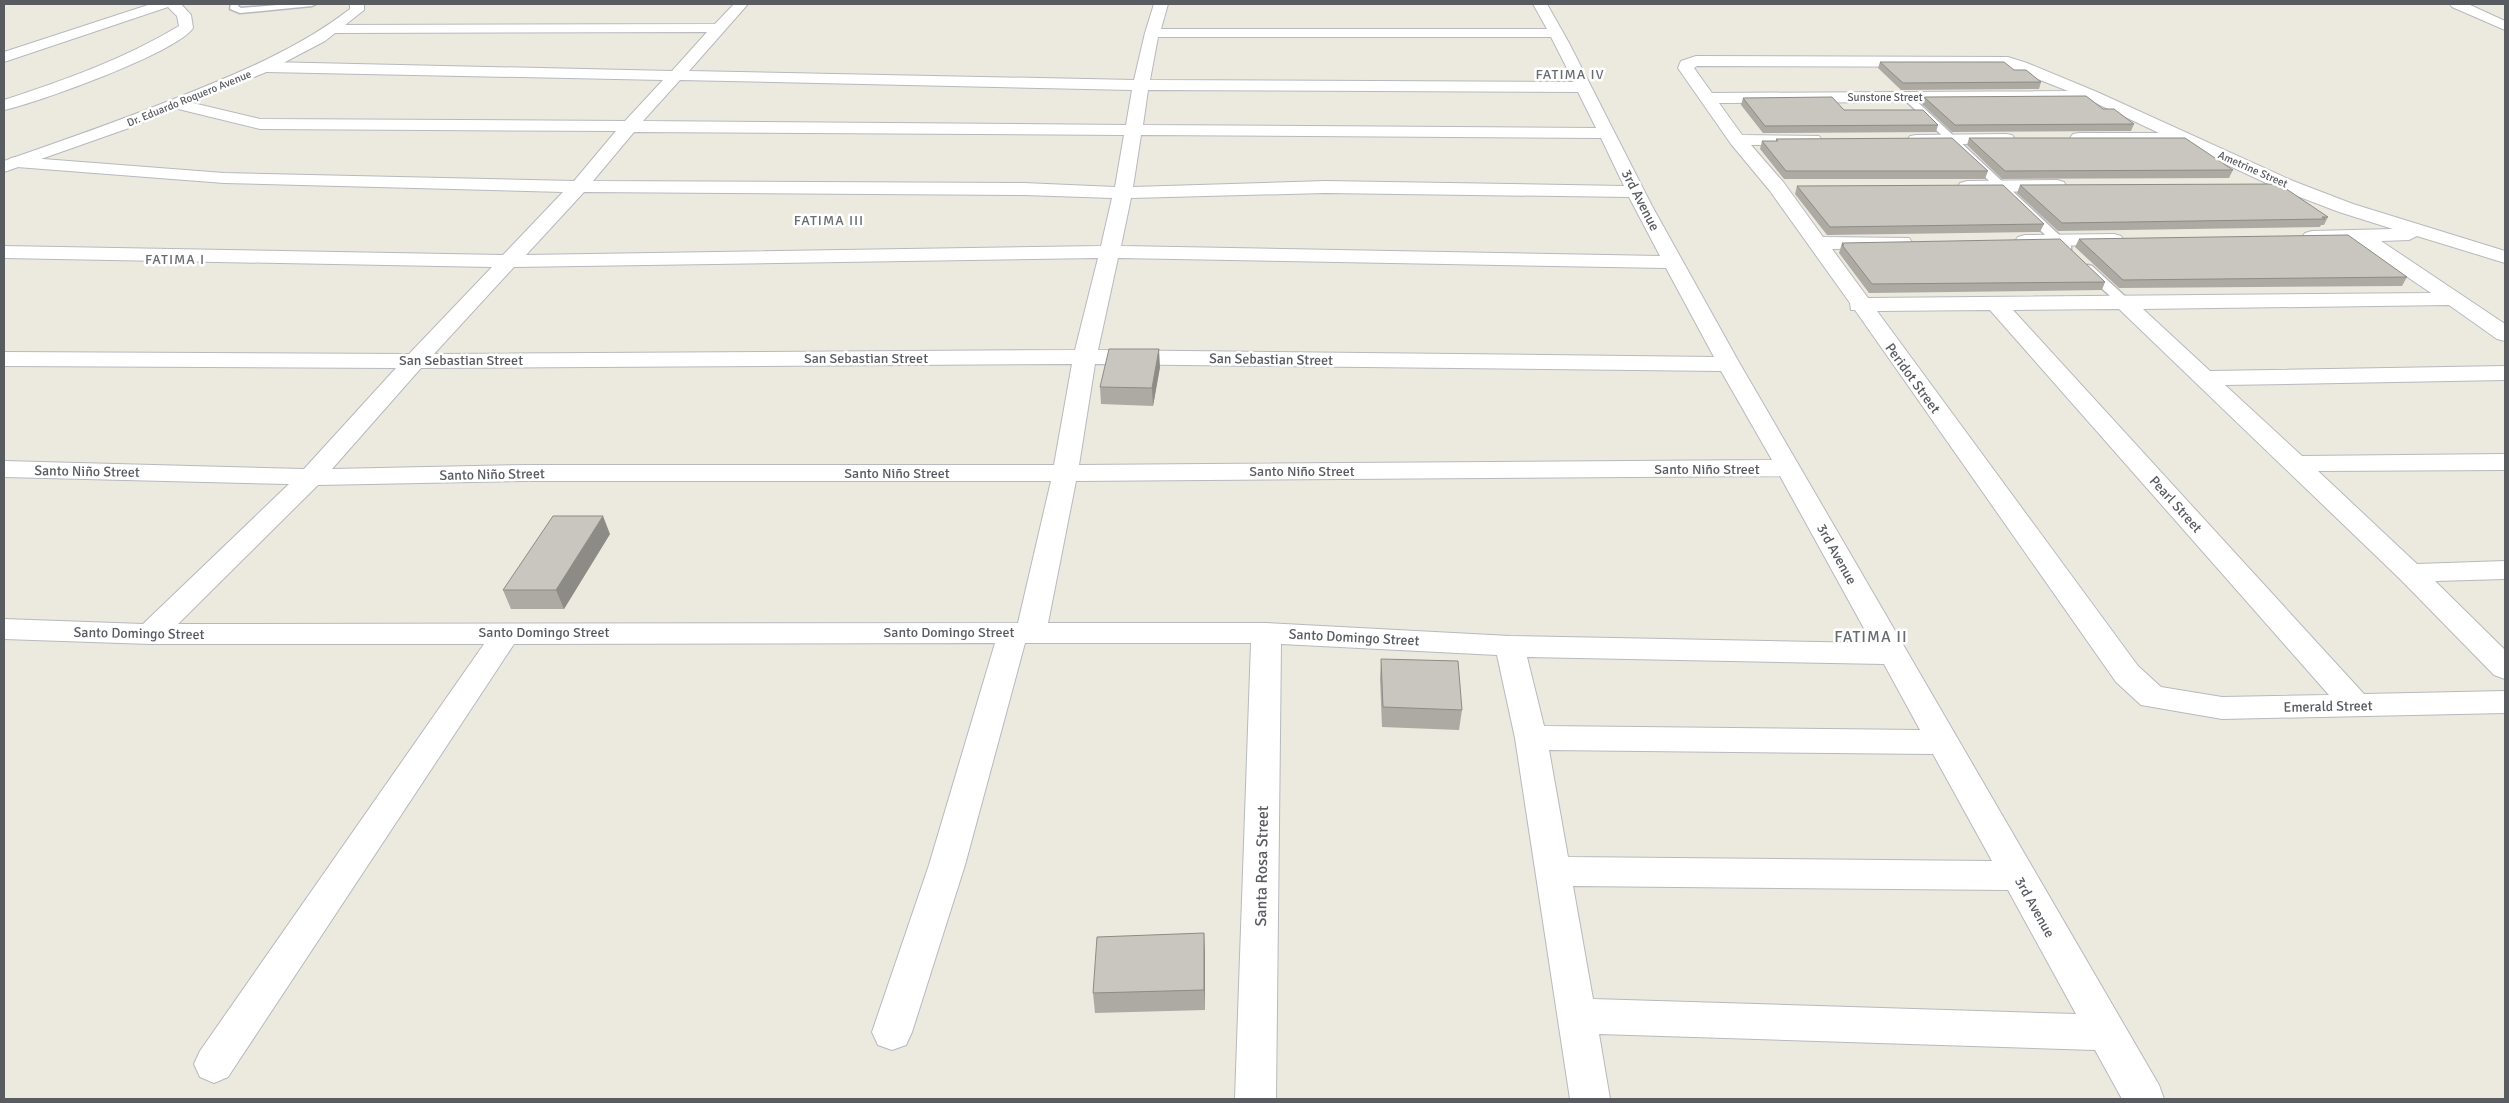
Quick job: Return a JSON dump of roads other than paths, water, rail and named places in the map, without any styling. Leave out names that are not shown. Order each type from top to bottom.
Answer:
[{"type":"street","points":[[4,57],[164,4]]},
{"type":"street","points":[[4,105],[63,86],[155,48],[186,28],[184,15],[174,4]]},
{"type":"street","name":"Dr. Eduardo Roquero Avenue","points":[[10,165],[176,104],[267,67],[335,29],[357,10],[357,4]]},
{"type":"street","points":[[150,634],[311,477],[415,361],[579,186],[630,126],[741,4]]},
{"type":"street","points":[[892,1032],[1022,632],[1065,473],[1085,357],[1123,193],[1135,130],[1141,84],[1152,33],[1161,4]]},
{"type":"street","name":"3rd Avenue","points":[[1540,4],[1638,192],[1643,206],[1729,364],[2144,1099]]},
{"type":"street","points":[[2457,4],[2505,26]]},
{"type":"street","points":[[335,29],[719,28]]},
{"type":"street","points":[[1152,33],[1554,33]]},
{"type":"street","name":"Ametrine Street","points":[[1696,61],[2008,62],[2022,66],[2091,96],[2286,185],[2346,208],[2505,257]]},
{"type":"street","name":"Peridot Street","points":[[1696,61],[1686,64],[1686,68],[1737,140],[1787,187],[1816,243],[1859,305],[2126,674],[2152,697]]},
{"type":"street","points":[[267,67],[1141,84],[1582,87]]},
{"type":"street","name":"Sunstone Street","points":[[1708,98],[2091,96]]},
{"type":"street","points":[[176,104],[260,124],[1607,133]]},
{"type":"street","points":[[2066,138],[2182,137]]},
{"type":"street","points":[[1902,140],[2018,139]]},
{"type":"street","points":[[1737,140],[1834,140]]},
{"type":"street","points":[[10,165],[224,178],[579,186],[1024,189],[1123,193],[1325,187],[1638,192]]},
{"type":"street","points":[[2246,185],[2286,185]]},
{"type":"street","points":[[1952,187],[2079,186]]},
{"type":"street","points":[[2292,237],[2423,233]]},
{"type":"street","points":[[2361,236],[2505,334]]},
{"type":"street","points":[[2009,241],[2136,240]]},
{"type":"street","points":[[1816,243],[1922,242]]},
{"type":"street","points":[[4,252],[509,261],[1108,252],[1674,262]]},
{"type":"street","points":[[1859,305],[2454,299]]},
{"type":"street","name":"Pearl Street","points":[[1995,303],[2356,705]]},
{"type":"street","points":[[2125,303],[2410,573],[2505,668]]},
{"type":"street","name":"San Sebastian Street","points":[[4,359],[415,361],[1085,357],[1729,364]]},
{"type":"street","points":[[2203,378],[2505,373]]},
{"type":"street","points":[[2294,464],[2505,462]]},
{"type":"street","name":"Santo Niño Street","points":[[4,469],[311,477],[526,473],[1065,473],[1789,468]]},
{"type":"street","points":[[2410,573],[2505,570]]},
{"type":"street","name":"Santo Domingo Street","points":[[4,629],[150,634],[1266,632],[1510,646],[1894,654]]},
{"type":"street","points":[[214,1064],[507,632]]},
{"type":"street","name":"Santa Rosa Street","points":[[1255,1099],[1266,632]]},
{"type":"street","points":[[1510,646],[1531,738],[1590,1099]]},
{"type":"street","name":"Emerald Street","points":[[2152,697],[2222,708],[2505,702]]},
{"type":"street","points":[[1531,738],[1942,742]]},
{"type":"street","points":[[1554,872],[2018,876]]},
{"type":"street","points":[[1577,1016],[2106,1033]]},
{"type":"lane","points":[[235,4],[233,8],[240,11],[312,4]]},
{"type":"lane","points":[[1907,97],[1950,140],[2125,303]]},
{"type":"district","name":"FATIMA IV","points":[[1570,74]]},
{"type":"district","name":"FATIMA III","points":[[829,220]]},
{"type":"district","name":"FATIMA I","points":[[175,259]]},
{"type":"district","name":"FATIMA II","points":[[1871,636]]}]
